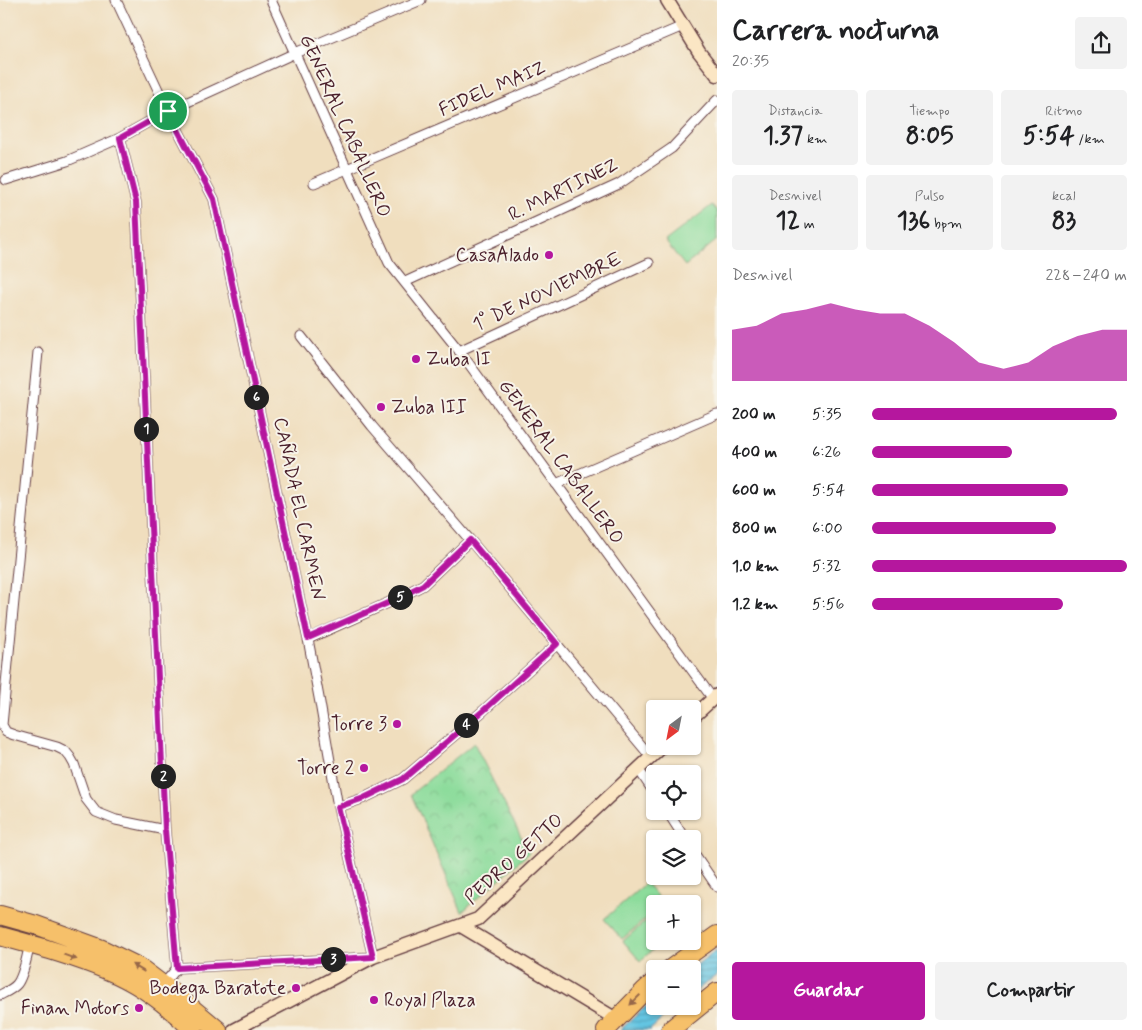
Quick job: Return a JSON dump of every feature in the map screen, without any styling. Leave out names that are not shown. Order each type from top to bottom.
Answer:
[{"type":"highway","points":[[0,915],[36,925],[102,949],[139,967],[183,1000],[218,1030]]},
{"type":"highway","points":[[682,960],[717,934]]},
{"type":"highway","points":[[0,936],[110,971],[156,998],[193,1030]]},
{"type":"highway","points":[[611,1024],[646,990]]},
{"type":"highway","points":[[670,1030],[715,996]]},
{"type":"street","name":"CAÑADA EL CARMEN","points":[[116,0],[168,111],[214,199],[308,638],[338,807],[373,957]]},
{"type":"street","name":"GENERAL CABALLERO","points":[[271,0],[389,263],[459,351],[715,697]]},
{"type":"street","points":[[6,180],[67,162],[120,138],[168,111],[294,52],[421,0]]},
{"type":"street","points":[[667,0],[699,52],[717,76]]},
{"type":"street","name":"FIDEL MAIZ","points":[[314,183],[683,26]]},
{"type":"street","name":"R. MARTINEZ","points":[[404,282],[619,184],[672,148],[717,100]]},
{"type":"street","points":[[120,138],[136,202],[165,830],[177,968],[163,985]]},
{"type":"street","name":"1° DE NOVIEMBRE","points":[[459,351],[649,263]]},
{"type":"street","points":[[301,336],[372,426],[651,757]]},
{"type":"street","points":[[38,352],[2,725],[6,732],[14,736],[57,747],[65,751],[74,764],[86,799],[96,812],[116,820],[165,830]]},
{"type":"street","points":[[556,484],[717,414]]},
{"type":"street","points":[[308,638],[390,602],[423,585],[470,540]]},
{"type":"street","points":[[338,807],[364,798],[403,779],[483,711],[557,644]]},
{"type":"street","points":[[701,710],[715,697]]},
{"type":"street","name":"PEDRO GETTO","points":[[234,1030],[373,957],[478,919],[651,757]]},
{"type":"street","points":[[639,770],[646,780]]},
{"type":"street","points":[[701,863],[717,887]]},
{"type":"street","points":[[461,926],[611,1024]]},
{"type":"street","points":[[0,995],[17,984],[21,977],[30,944]]},
{"type":"street","points":[[177,968],[373,957]]},
{"type":"green space","points":[[712,205],[717,211],[717,240],[685,266],[665,241]]},
{"type":"green space","points":[[474,743],[529,853],[462,912],[411,794]]},
{"type":"green space","points":[[646,883],[656,895],[646,895],[646,919],[622,939],[604,919]]},
{"type":"green space","points":[[646,921],[646,950],[653,950],[640,961],[623,941]]},
{"type":"water","points":[[716,950],[717,975],[701,987],[701,961]]},
{"type":"water","points":[[646,1006],[646,1015],[667,1015],[650,1030],[620,1030]]},
{"type":"place","name":"CasaAlado","points":[[549,255]]},
{"type":"place","name":"Zuba II","points":[[416,359]]},
{"type":"place","name":"Zuba III","points":[[381,407]]},
{"type":"place","name":"Torre 3","points":[[397,724]]},
{"type":"place","name":"Torre 2","points":[[364,768]]},
{"type":"place","name":"Bodega Baratote","points":[[296,988]]},
{"type":"place","name":"Royal Plaza","points":[[374,1000]]},
{"type":"place","name":"Finan Motors","points":[[139,1008]]},
{"type":"route","points":[[168,111],[214,199],[308,638],[390,602],[423,585],[470,540],[557,644],[483,711],[403,779],[364,798],[338,807],[373,957],[177,968],[165,830],[136,202],[120,138],[168,111]]}]
